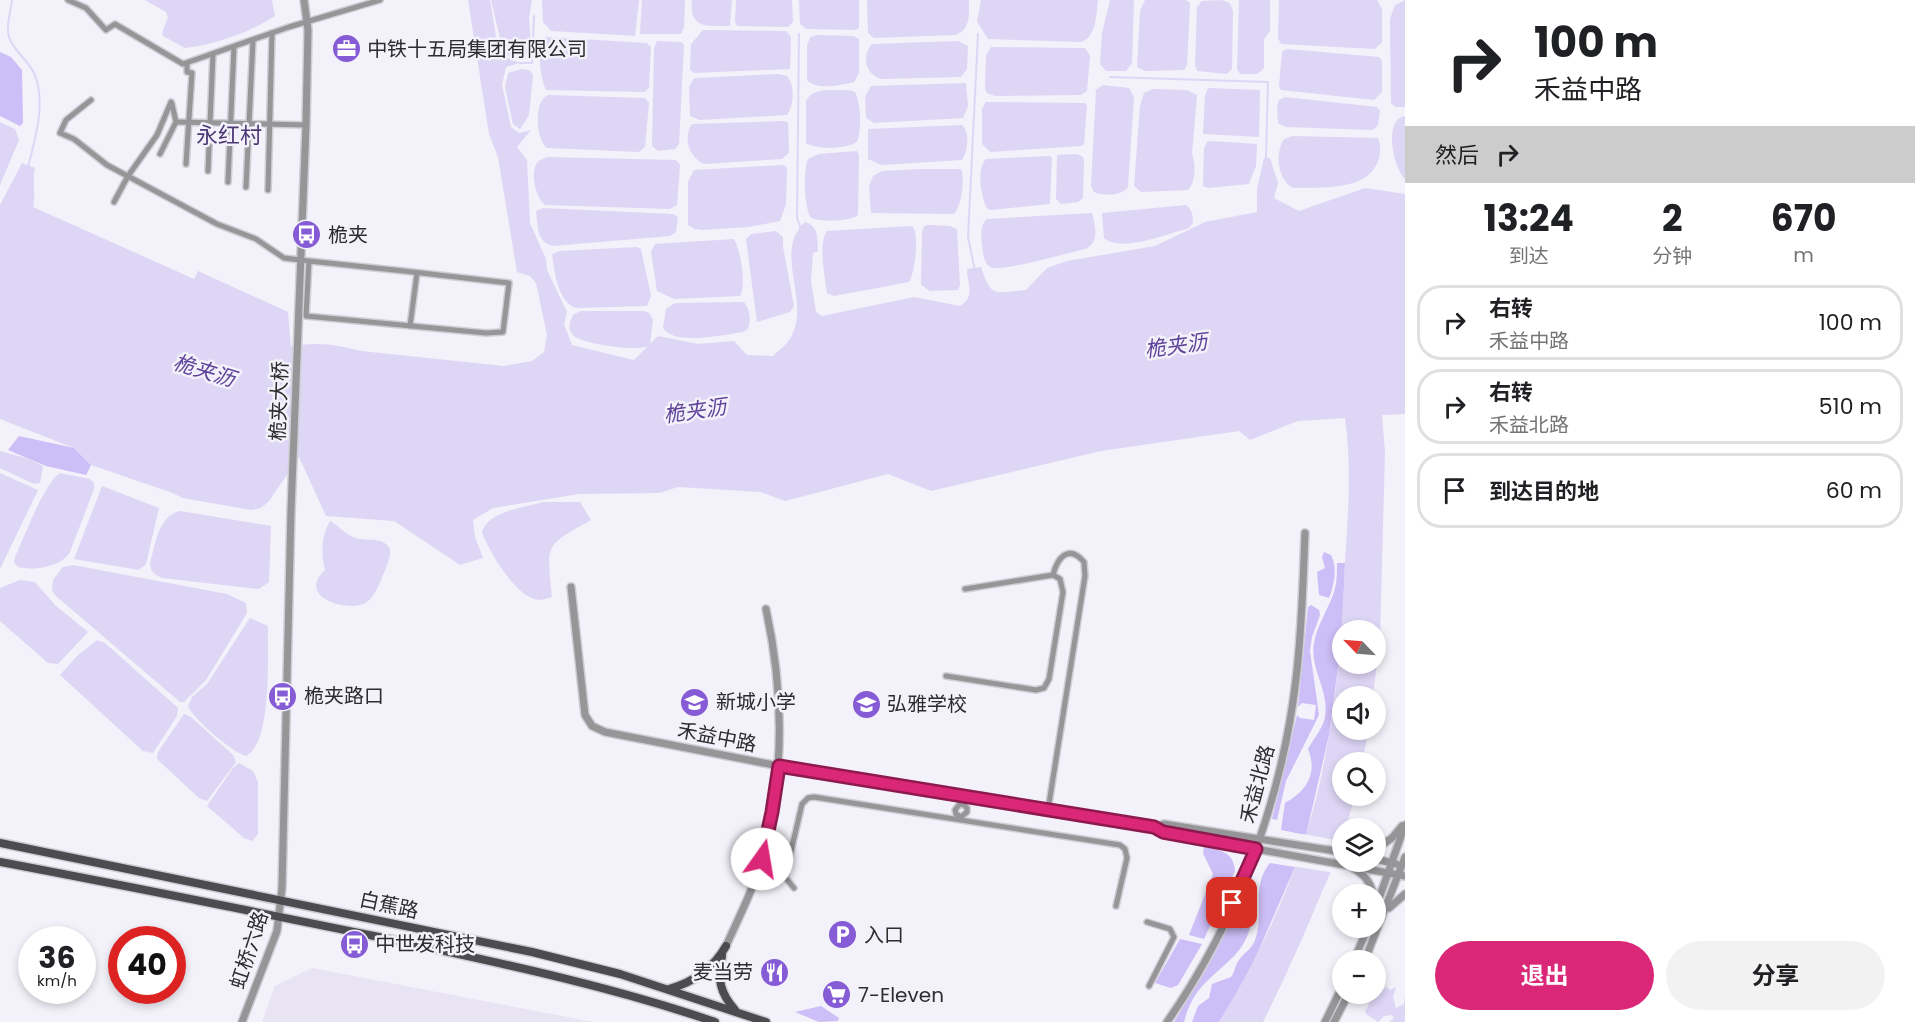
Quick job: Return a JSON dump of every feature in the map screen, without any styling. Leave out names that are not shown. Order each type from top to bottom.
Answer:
[{"type":"main road","name":"白蕉路","points":[[0,843],[532,952],[669,989],[765,1022]]},
{"type":"main road","name":"白蕉路","points":[[0,861],[278,916],[550,975],[693,1018],[715,1022]]},
{"type":"main road","points":[[669,989],[702,975],[726,946]]},
{"type":"main road","points":[[726,946],[719,981],[722,994],[735,1010]]},
{"type":"street","points":[[68,0],[86,8],[106,30],[116,24],[176,61],[187,63],[272,33],[380,0]]},
{"type":"street","name":"桅夹大桥","points":[[282,888],[291,511],[300,293],[305,260],[307,23],[304,0]]},
{"type":"street","points":[[268,190],[272,33]]},
{"type":"street","points":[[246,187],[254,40]]},
{"type":"street","points":[[228,182],[234,47]]},
{"type":"street","points":[[207,171],[213,54]]},
{"type":"street","points":[[186,164],[192,73],[187,72],[187,63]]},
{"type":"street","points":[[92,100],[66,120],[60,133],[74,139],[107,165],[217,224],[256,239],[284,258],[305,260],[509,283],[503,332],[486,333],[306,316],[305,260]]},
{"type":"street","points":[[114,202],[128,176],[157,135],[171,102],[176,122],[160,154]]},
{"type":"street","points":[[176,122],[306,125]]},
{"type":"street","points":[[410,326],[417,273]]},
{"type":"street","name":"禾益北路","points":[[1167,1022],[1214,944],[1260,839],[1283,754],[1296,680],[1303,605],[1305,533]]},
{"type":"street","points":[[1048,810],[1085,576],[1084,562],[1075,555],[1065,555],[1058,560],[1053,575]]},
{"type":"street","points":[[946,676],[1034,690],[1044,688],[1049,679],[1064,589],[1062,581],[1053,575],[965,589]]},
{"type":"street","name":"禾益中路","points":[[571,587],[585,715],[592,726],[605,732],[963,800],[1048,810],[1154,827],[1163,832],[1332,862]]},
{"type":"street","points":[[726,946],[762,859],[779,766],[778,688],[774,649],[766,609]]},
{"type":"street","points":[[794,888],[785,877],[802,806],[810,797],[1122,846],[1128,858],[1116,906]]},
{"type":"street","points":[[960,819],[955,810],[963,800]]},
{"type":"street","points":[[1386,842],[1405,823]]},
{"type":"street","points":[[1385,884],[1405,823]]},
{"type":"street","name":"禾益中路","points":[[1154,827],[1164,824],[1332,850]]},
{"type":"street","points":[[1386,911],[1402,875],[1405,857]]},
{"type":"street","points":[[1386,862],[1404,866]]},
{"type":"street","name":"禾益中路","points":[[1386,871],[1402,875]]},
{"type":"street","points":[[1358,872],[1365,876],[1370,884]]},
{"type":"street","name":"虹桥六路","points":[[242,1022],[277,931],[282,888]]},
{"type":"street","points":[[1386,914],[1394,903],[1405,894]]},
{"type":"street","points":[[1147,922],[1170,929],[1174,937],[1149,986]]},
{"type":"street","points":[[1325,1022],[1334,1004]]},
{"type":"street","points":[[1334,1022],[1343,1004]]},
{"type":"shaded area","points":[[0,52],[11,57],[22,70],[23,123],[20,126],[0,116]]},
{"type":"shaded area","points":[[19,436],[74,448],[91,465],[86,475],[46,466],[8,450]]},
{"type":"shaded area","points":[[1324,552],[1331,555],[1335,571],[1329,598],[1319,595],[1317,572],[1325,568],[1322,557]]},
{"type":"shaded area","points":[[1337,563],[1345,563],[1343,620],[1332,620],[1332,674],[1337,674],[1336,686],[1332,686],[1329,735],[1306,835],[1281,830],[1285,803],[1305,787],[1311,773],[1311,758],[1308,749],[1324,721],[1325,701],[1313,653],[1315,637],[1331,601]]},
{"type":"shaded area","points":[[1311,605],[1319,610],[1320,615],[1312,637],[1310,651],[1319,715],[1286,781],[1277,820],[1272,819],[1297,715],[1300,718],[1314,720],[1316,705],[1302,703],[1298,707],[1308,607]]},
{"type":"shaded area","points":[[1204,847],[1221,851],[1229,856],[1235,871],[1204,939],[1189,935],[1213,874],[1203,853]]},
{"type":"shaded area","points":[[1270,863],[1295,867],[1247,977],[1219,1022],[1192,1022],[1198,1006],[1209,998],[1212,984],[1231,977],[1241,957],[1255,941],[1259,918],[1259,890],[1264,872]]},
{"type":"shaded area","points":[[1251,876],[1253,907],[1246,938],[1234,956],[1210,978],[1192,1000],[1184,1022],[1174,1022],[1212,959]]},
{"type":"shaded area","points":[[1180,939],[1202,944],[1178,985],[1171,988],[1155,983]]},
{"type":"shaded area","points":[[312,968],[593,1022],[262,1022],[275,986]]},
{"type":"shaded area","points":[[821,1006],[839,1018],[838,1021],[819,1022],[795,1012]]},
{"type":"water","points":[[145,0],[272,0],[275,16],[232,37],[185,48],[163,36],[168,17],[166,12]]},
{"type":"water","name":"桅夹沥","points":[[468,0],[490,0],[498,49],[501,55],[520,63],[506,67],[502,85],[511,127],[519,133],[531,130],[517,147],[527,160],[530,223],[546,259],[547,270],[567,312],[564,324],[572,345],[634,360],[648,346],[622,348],[580,339],[572,334],[570,328],[574,314],[581,311],[644,311],[649,313],[653,320],[650,344],[658,336],[698,344],[734,341],[747,355],[773,356],[791,338],[796,321],[797,306],[792,247],[796,234],[805,222],[813,227],[817,237],[818,251],[813,253],[811,281],[816,312],[822,316],[914,297],[960,306],[968,298],[970,289],[967,269],[981,267],[988,285],[996,292],[1026,290],[1047,268],[1067,261],[1155,246],[1205,222],[1257,212],[1257,189],[1264,158],[1270,158],[1278,183],[1274,198],[1299,211],[1365,188],[1405,194],[1405,414],[1382,415],[1385,452],[1380,620],[1341,620],[1349,491],[1345,418],[1298,421],[1250,440],[1239,431],[1101,451],[931,491],[888,474],[785,501],[761,492],[678,487],[659,493],[579,494],[493,508],[473,520],[475,537],[483,558],[460,565],[394,521],[326,516],[299,457],[269,501],[261,508],[251,510],[183,498],[91,465],[74,448],[0,419],[0,205],[22,163],[35,168],[33,207],[194,279],[198,271],[288,312],[291,347],[326,344],[361,351],[504,366],[532,361],[544,352],[547,335],[536,283],[530,276],[517,272],[498,157],[489,134]]},
{"type":"water","points":[[491,0],[532,0],[529,18],[531,45],[526,54],[509,56],[503,51]]},
{"type":"water","points":[[542,0],[639,0],[635,36],[551,31],[543,22]]},
{"type":"water","points":[[642,0],[685,0],[684,28],[681,34],[640,34]]},
{"type":"water","points":[[692,0],[732,0],[730,26],[701,24],[693,16]]},
{"type":"water","points":[[736,0],[792,0],[793,22],[788,27],[737,26],[735,22]]},
{"type":"water","points":[[799,0],[859,0],[859,28],[855,30],[806,29],[800,24]]},
{"type":"water","points":[[867,0],[969,0],[968,21],[964,29],[955,35],[874,38],[868,33]]},
{"type":"water","points":[[981,0],[1098,0],[1093,30],[1081,42],[988,39],[977,22]]},
{"type":"water","points":[[1110,0],[1134,0],[1132,63],[1126,71],[1106,71],[1100,64],[1102,33]]},
{"type":"water","points":[[1145,0],[1186,0],[1190,3],[1187,65],[1184,70],[1145,71],[1137,67],[1140,11]]},
{"type":"water","points":[[1222,0],[1230,3],[1233,11],[1232,69],[1227,74],[1197,71],[1195,65],[1197,7],[1202,1]]},
{"type":"water","points":[[1239,0],[1270,0],[1270,31],[1264,39],[1264,68],[1257,74],[1240,74],[1237,69]]},
{"type":"water","points":[[1279,0],[1377,0],[1382,9],[1382,42],[1375,49],[1281,44],[1278,38]]},
{"type":"water","points":[[1405,0],[1405,107],[1395,107],[1391,103],[1390,19],[1395,5]]},
{"type":"water","points":[[703,30],[786,31],[791,37],[790,69],[694,73],[690,70],[691,44]]},
{"type":"water","points":[[817,35],[853,36],[859,39],[859,73],[854,82],[823,86],[807,80],[807,46],[810,37]]},
{"type":"water","points":[[546,37],[647,43],[651,47],[649,88],[644,92],[546,90],[542,78],[540,56]]},
{"type":"water","points":[[657,41],[682,42],[684,45],[679,144],[675,149],[658,151],[652,146],[654,48]]},
{"type":"water","points":[[958,41],[968,46],[967,69],[961,77],[881,79],[872,74],[867,64],[867,54],[872,44]]},
{"type":"water","points":[[991,47],[1085,48],[1090,56],[1087,91],[1081,95],[995,96],[987,93],[985,89],[986,55]]},
{"type":"water","points":[[1287,49],[1379,57],[1382,61],[1382,92],[1374,100],[1281,90],[1279,86],[1282,52]]},
{"type":"water","points":[[521,69],[529,70],[533,75],[529,115],[520,129],[513,124],[505,87],[508,73]]},
{"type":"water","points":[[778,74],[787,76],[790,80],[792,101],[787,115],[700,120],[690,116],[689,87],[694,78]]},
{"type":"water","points":[[966,83],[968,106],[963,118],[874,123],[866,118],[865,97],[871,86]]},
{"type":"water","points":[[1103,85],[1129,88],[1134,97],[1128,187],[1112,194],[1094,192],[1091,186],[1096,90]]},
{"type":"water","points":[[1208,88],[1260,90],[1259,137],[1203,134],[1205,96]]},
{"type":"water","points":[[1153,89],[1187,90],[1197,95],[1192,154],[1194,173],[1193,182],[1188,190],[1141,192],[1134,186],[1140,106],[1144,93]]},
{"type":"water","points":[[824,90],[855,92],[859,103],[860,124],[857,142],[832,148],[817,147],[806,143],[806,101],[809,96]]},
{"type":"water","points":[[548,95],[645,98],[649,103],[645,147],[639,152],[547,148],[540,137],[538,112],[543,99]]},
{"type":"water","points":[[1285,97],[1377,107],[1380,111],[1378,125],[1373,130],[1286,127],[1278,123],[1277,107],[1279,100]]},
{"type":"water","points":[[986,102],[1085,103],[1087,106],[1084,144],[990,152],[982,144],[982,109]]},
{"type":"water","points":[[1405,116],[1405,179],[1394,155],[1392,134],[1398,119]]},
{"type":"water","points":[[0,122],[15,129],[19,140],[0,185]]},
{"type":"water","points":[[788,122],[789,153],[782,159],[704,164],[695,157],[689,147],[688,135],[692,124]]},
{"type":"water","points":[[962,125],[965,128],[967,142],[962,160],[881,165],[868,159],[868,129]]},
{"type":"water","points":[[1293,136],[1378,138],[1380,155],[1372,171],[1353,183],[1341,186],[1293,188],[1281,172],[1279,151],[1284,139]]},
{"type":"water","points":[[1207,142],[1257,144],[1256,166],[1249,184],[1208,188],[1203,186],[1204,148]]},
{"type":"water","points":[[857,151],[859,155],[858,215],[835,221],[811,218],[805,189],[808,159],[819,154]]},
{"type":"water","points":[[1077,154],[1083,157],[1084,161],[1083,198],[1078,202],[1061,204],[1056,199],[1057,155]]},
{"type":"water","points":[[1050,156],[1052,158],[1050,204],[987,209],[981,190],[980,176],[986,159]]},
{"type":"water","points":[[547,157],[676,160],[680,165],[677,205],[670,209],[545,205],[536,191],[534,172],[539,161]]},
{"type":"water","points":[[784,165],[787,168],[786,204],[780,221],[749,227],[703,230],[688,225],[688,182],[694,170]]},
{"type":"water","points":[[961,169],[962,192],[954,214],[871,213],[869,187],[873,176],[882,171]]},
{"type":"water","points":[[1186,205],[1193,218],[1193,223],[1189,228],[1133,243],[1121,244],[1104,238],[1102,213]]},
{"type":"water","points":[[543,208],[673,214],[678,217],[676,232],[670,236],[553,246],[543,241],[539,233],[536,211]]},
{"type":"water","points":[[1092,213],[1095,238],[1086,249],[1007,267],[990,267],[985,260],[981,234],[983,224],[987,219]]},
{"type":"water","points":[[912,226],[916,236],[916,253],[909,282],[834,296],[827,293],[823,244],[827,231]]},
{"type":"water","points":[[924,226],[950,226],[957,229],[960,285],[958,290],[930,291],[921,285],[922,232]]},
{"type":"water","points":[[776,231],[783,237],[794,306],[790,312],[757,322],[746,239],[751,234]]},
{"type":"water","points":[[734,239],[742,267],[743,284],[740,296],[674,299],[657,291],[651,252],[655,244]]},
{"type":"water","points":[[637,247],[641,249],[651,296],[647,306],[577,308],[565,300],[558,286],[552,254],[560,251]]},
{"type":"water","points":[[744,302],[750,319],[749,327],[742,332],[688,338],[677,337],[663,328],[666,309],[675,303]]},
{"type":"water","points":[[0,451],[29,459],[43,466],[40,483],[34,484],[0,468]]},
{"type":"water","points":[[0,473],[38,490],[0,569]]},
{"type":"water","points":[[60,473],[90,479],[94,483],[94,489],[70,552],[60,561],[47,567],[18,567],[14,562],[15,557],[29,525],[47,488]]},
{"type":"water","points":[[102,486],[159,508],[146,564],[139,570],[74,559]]},
{"type":"water","points":[[544,502],[580,502],[591,520],[564,536],[552,548],[549,566],[552,597],[538,600],[529,597],[512,582],[497,562],[482,533],[485,526],[499,515]]},
{"type":"water","points":[[180,511],[271,526],[269,582],[259,589],[162,578],[155,574],[150,564],[159,532],[167,519]]},
{"type":"water","points":[[330,521],[353,537],[380,541],[389,548],[389,560],[375,592],[369,600],[357,606],[336,604],[320,595],[316,588],[318,579],[325,570],[323,545]]},
{"type":"water","points":[[73,565],[227,594],[246,603],[247,613],[206,680],[184,702],[180,702],[52,591],[53,580],[63,567]]},
{"type":"water","points":[[20,580],[35,582],[55,605],[88,632],[58,664],[48,663],[0,621],[0,588]]},
{"type":"water","points":[[250,618],[268,626],[268,676],[265,716],[261,734],[255,748],[246,756],[232,749],[214,734],[188,706],[192,697],[207,684]]},
{"type":"water","points":[[97,640],[105,643],[178,708],[177,716],[153,753],[143,751],[60,675],[78,655]]},
{"type":"water","points":[[1337,674],[1376,674],[1374,686],[1336,686]]},
{"type":"water","points":[[184,714],[191,717],[233,755],[236,762],[207,801],[199,798],[157,759],[158,752]]},
{"type":"water","points":[[1332,716],[1332,740],[1367,740],[1364,752],[1332,752],[1332,806],[1352,806],[1349,818],[1332,818],[1332,870],[1263,1022],[1219,1022],[1256,956],[1288,885],[1315,804]]},
{"type":"water","points":[[239,763],[253,771],[258,782],[258,834],[252,841],[244,838],[207,806],[233,768]]},
{"type":"water","points":[[1386,987],[1390,990],[1396,987],[1393,997],[1396,1008],[1404,1004],[1405,995],[1405,1022],[1389,1022],[1394,1018],[1392,1015],[1384,1016],[1378,1022],[1366,1014],[1365,1010],[1369,1004],[1386,1004]]},
{"type":"pier","points":[[1303,834],[1332,839],[1332,872],[1334,873],[1292,866]]},
{"type":"waterway","points":[[12,0],[8,24],[9,38],[35,75],[40,98],[34,145],[28,167]]},
{"type":"waterway","points":[[520,63],[532,63],[534,16]]},
{"type":"waterway","points":[[799,34],[797,218],[801,229]]},
{"type":"waterway","points":[[975,271],[968,237],[978,34]]},
{"type":"waterway","points":[[1110,77],[1268,82],[1266,158]]},
{"type":"place","name":"中铁十五局集团有限公司","points":[[346,49]]},
{"type":"place","name":"桅夹","points":[[307,235]]},
{"type":"place","name":"桅夹路口","points":[[283,696]]},
{"type":"place","name":"新城小学","points":[[695,702]]},
{"type":"place","name":"弘雅学校","points":[[866,704]]},
{"type":"place","name":"入口","points":[[843,935]]},
{"type":"place","name":"中世发科技","points":[[354,944]]},
{"type":"place","name":"麦当劳","points":[[774,972]]},
{"type":"place","name":"7-Eleven","points":[[837,995]]},
{"type":"district","name":"永红村","points":[[229,135]]},
{"type":"route","points":[[762,859],[779,766],[1154,827],[1163,832],[1256,849],[1232,903]]}]
